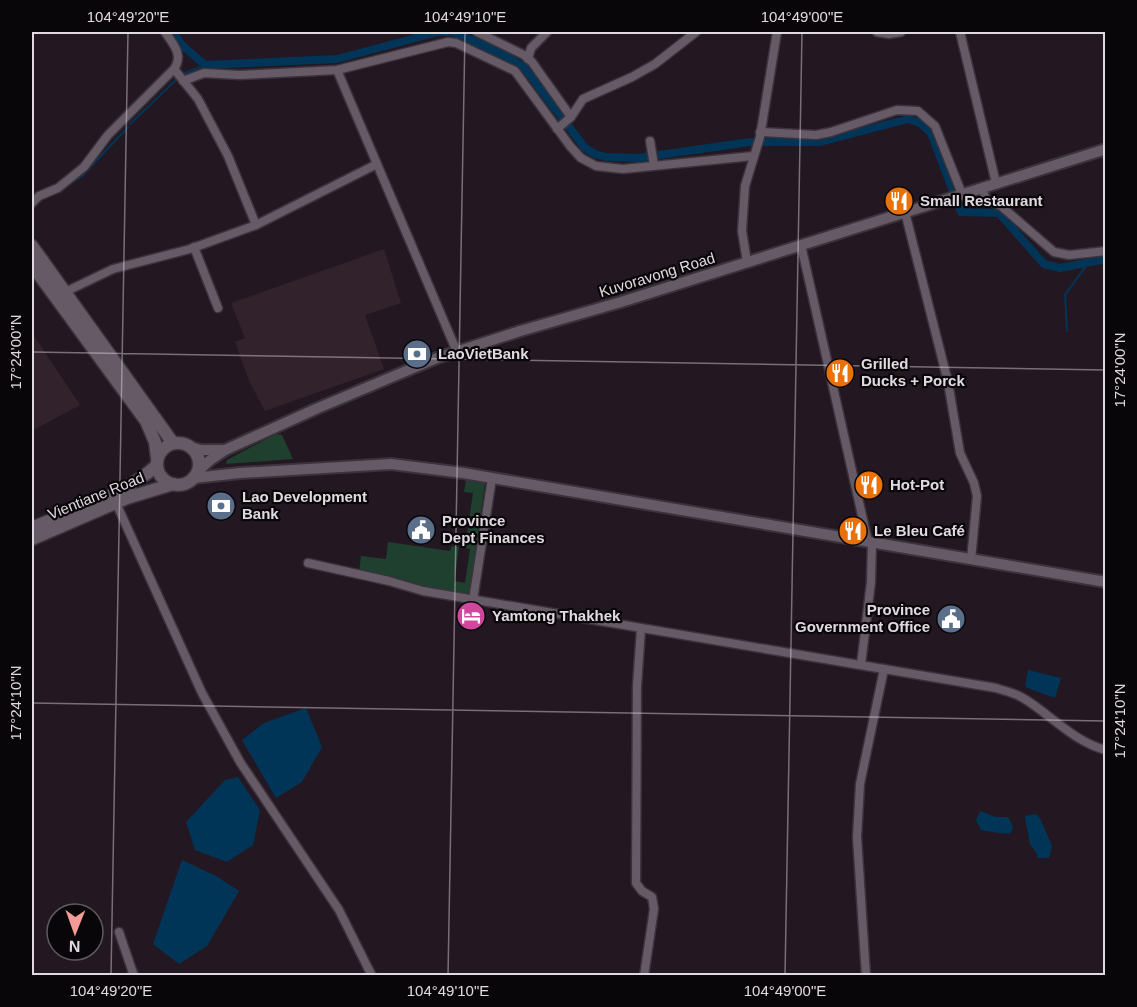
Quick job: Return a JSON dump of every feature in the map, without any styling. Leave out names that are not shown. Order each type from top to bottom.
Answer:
[{"type":"main road","points":[[32,246],[173,443]]},
{"type":"main road","points":[[32,528],[137,481],[157,461],[163,448],[173,443],[185,444],[197,456],[195,475],[180,485],[173,484],[162,477],[157,461],[155,442],[146,421],[33,268]]},
{"type":"main road","name":"Vientiane Road","points":[[32,539],[116,503],[173,484]]},
{"type":"street","points":[[32,202],[39,196],[58,188],[84,167],[108,135],[174,69],[179,55],[165,32]]},
{"type":"street","points":[[477,32],[528,59],[571,117]]},
{"type":"street","points":[[528,59],[531,48],[547,32]]},
{"type":"street","points":[[557,129],[571,117],[583,99],[655,64],[696,32]]},
{"type":"street","points":[[747,262],[742,216],[745,186],[760,134],[777,32]]},
{"type":"street","points":[[877,32],[889,34],[901,32]]},
{"type":"street","points":[[960,32],[996,183]]},
{"type":"street","points":[[183,81],[204,73],[239,75],[337,70],[440,42],[456,43],[515,71],[581,158],[596,166],[623,169],[754,152]]},
{"type":"street","points":[[174,69],[198,99],[228,156],[256,225]]},
{"type":"street","points":[[337,70],[457,352]]},
{"type":"street","points":[[760,134],[816,135],[897,110],[918,111],[935,126],[961,194]]},
{"type":"street","points":[[650,141],[654,165]]},
{"type":"street","name":"Kuvoravong Road","points":[[225,450],[318,408],[457,352],[1106,148]]},
{"type":"street","points":[[65,292],[113,269],[194,247],[256,225],[377,164]]},
{"type":"street","points":[[982,188],[986,198],[1001,206],[1054,252],[1069,255],[1106,251]]},
{"type":"street","points":[[905,212],[948,382],[960,453],[974,483],[977,496],[971,560]]},
{"type":"street","points":[[801,245],[870,543],[871,582],[861,665]]},
{"type":"street","points":[[194,247],[218,308]]},
{"type":"street","points":[[190,447],[201,450],[225,450]]},
{"type":"street","points":[[195,475],[225,450]]},
{"type":"street","points":[[195,475],[399,464],[1106,582]]},
{"type":"street","points":[[472,600],[492,478]]},
{"type":"street","points":[[116,503],[202,693],[240,762],[339,910],[372,975]]},
{"type":"street","points":[[308,563],[423,591],[472,600],[996,688],[1022,697],[1078,737],[1095,747],[1106,750]]},
{"type":"street","points":[[641,629],[637,686],[636,883],[642,891],[652,897],[654,909],[644,975]]},
{"type":"street","points":[[866,975],[856,837],[860,784],[884,669]]},
{"type":"street","points":[[119,932],[134,975]]},
{"type":"shaded area","points":[[384,249],[401,303],[365,315],[384,369],[265,411],[249,381],[235,342],[245,338],[231,303]]},
{"type":"shaded area","points":[[32,333],[80,405],[32,431]]},
{"type":"green space","points":[[276,434],[282,435],[293,459],[226,464],[227,460]]},
{"type":"green space","points":[[466,480],[485,483],[468,594],[424,589],[359,572],[361,556],[386,559],[388,542],[450,551],[452,546],[459,547],[454,581],[465,583],[470,549],[465,548],[473,493],[464,492]]},
{"type":"water","points":[[1028,670],[1061,678],[1055,698],[1025,687]]},
{"type":"water","points":[[306,708],[322,747],[302,782],[276,798],[242,740],[264,723]]},
{"type":"water","points":[[238,777],[260,810],[253,845],[227,862],[195,850],[186,822],[225,780]]},
{"type":"water","points":[[980,811],[996,817],[1008,817],[1013,827],[1011,833],[981,830],[976,820]]},
{"type":"water","points":[[1034,814],[1040,818],[1052,846],[1049,858],[1037,858],[1030,844],[1025,816]]},
{"type":"water","points":[[182,860],[216,876],[239,891],[207,946],[179,964],[153,944]]},
{"type":"waterway","points":[[173,32],[182,45],[205,65],[337,59],[438,32],[453,32],[504,55],[524,67],[585,148],[606,157],[638,158],[750,142],[820,142],[908,119],[920,123],[931,133],[961,212],[999,213],[1044,264],[1060,268],[1106,259]]},
{"type":"waterway","points":[[182,74],[205,65]]},
{"type":"waterway","points":[[130,124],[178,78]]},
{"type":"waterway","points":[[60,191],[82,176],[128,127]]},
{"type":"waterway","points":[[1067,331],[1065,295],[1088,263]]},
{"type":"place","name":"Small Restaurant","points":[[899,201]]},
{"type":"place","name":"LaoVietBank","points":[[417,354]]},
{"type":"place","name":"Grilled Ducks + Porck","points":[[840,373]]},
{"type":"place","name":"Hot-Pot","points":[[869,485]]},
{"type":"place","name":"Lao Development Bank","points":[[221,506]]},
{"type":"place","name":"Province Dept Finances","points":[[421,530]]},
{"type":"place","name":"Le Bleu Café","points":[[853,531]]},
{"type":"place","name":"Yamtong Thakhek","points":[[471,616]]},
{"type":"place","name":"Province Government Office","points":[[951,619]]}]
